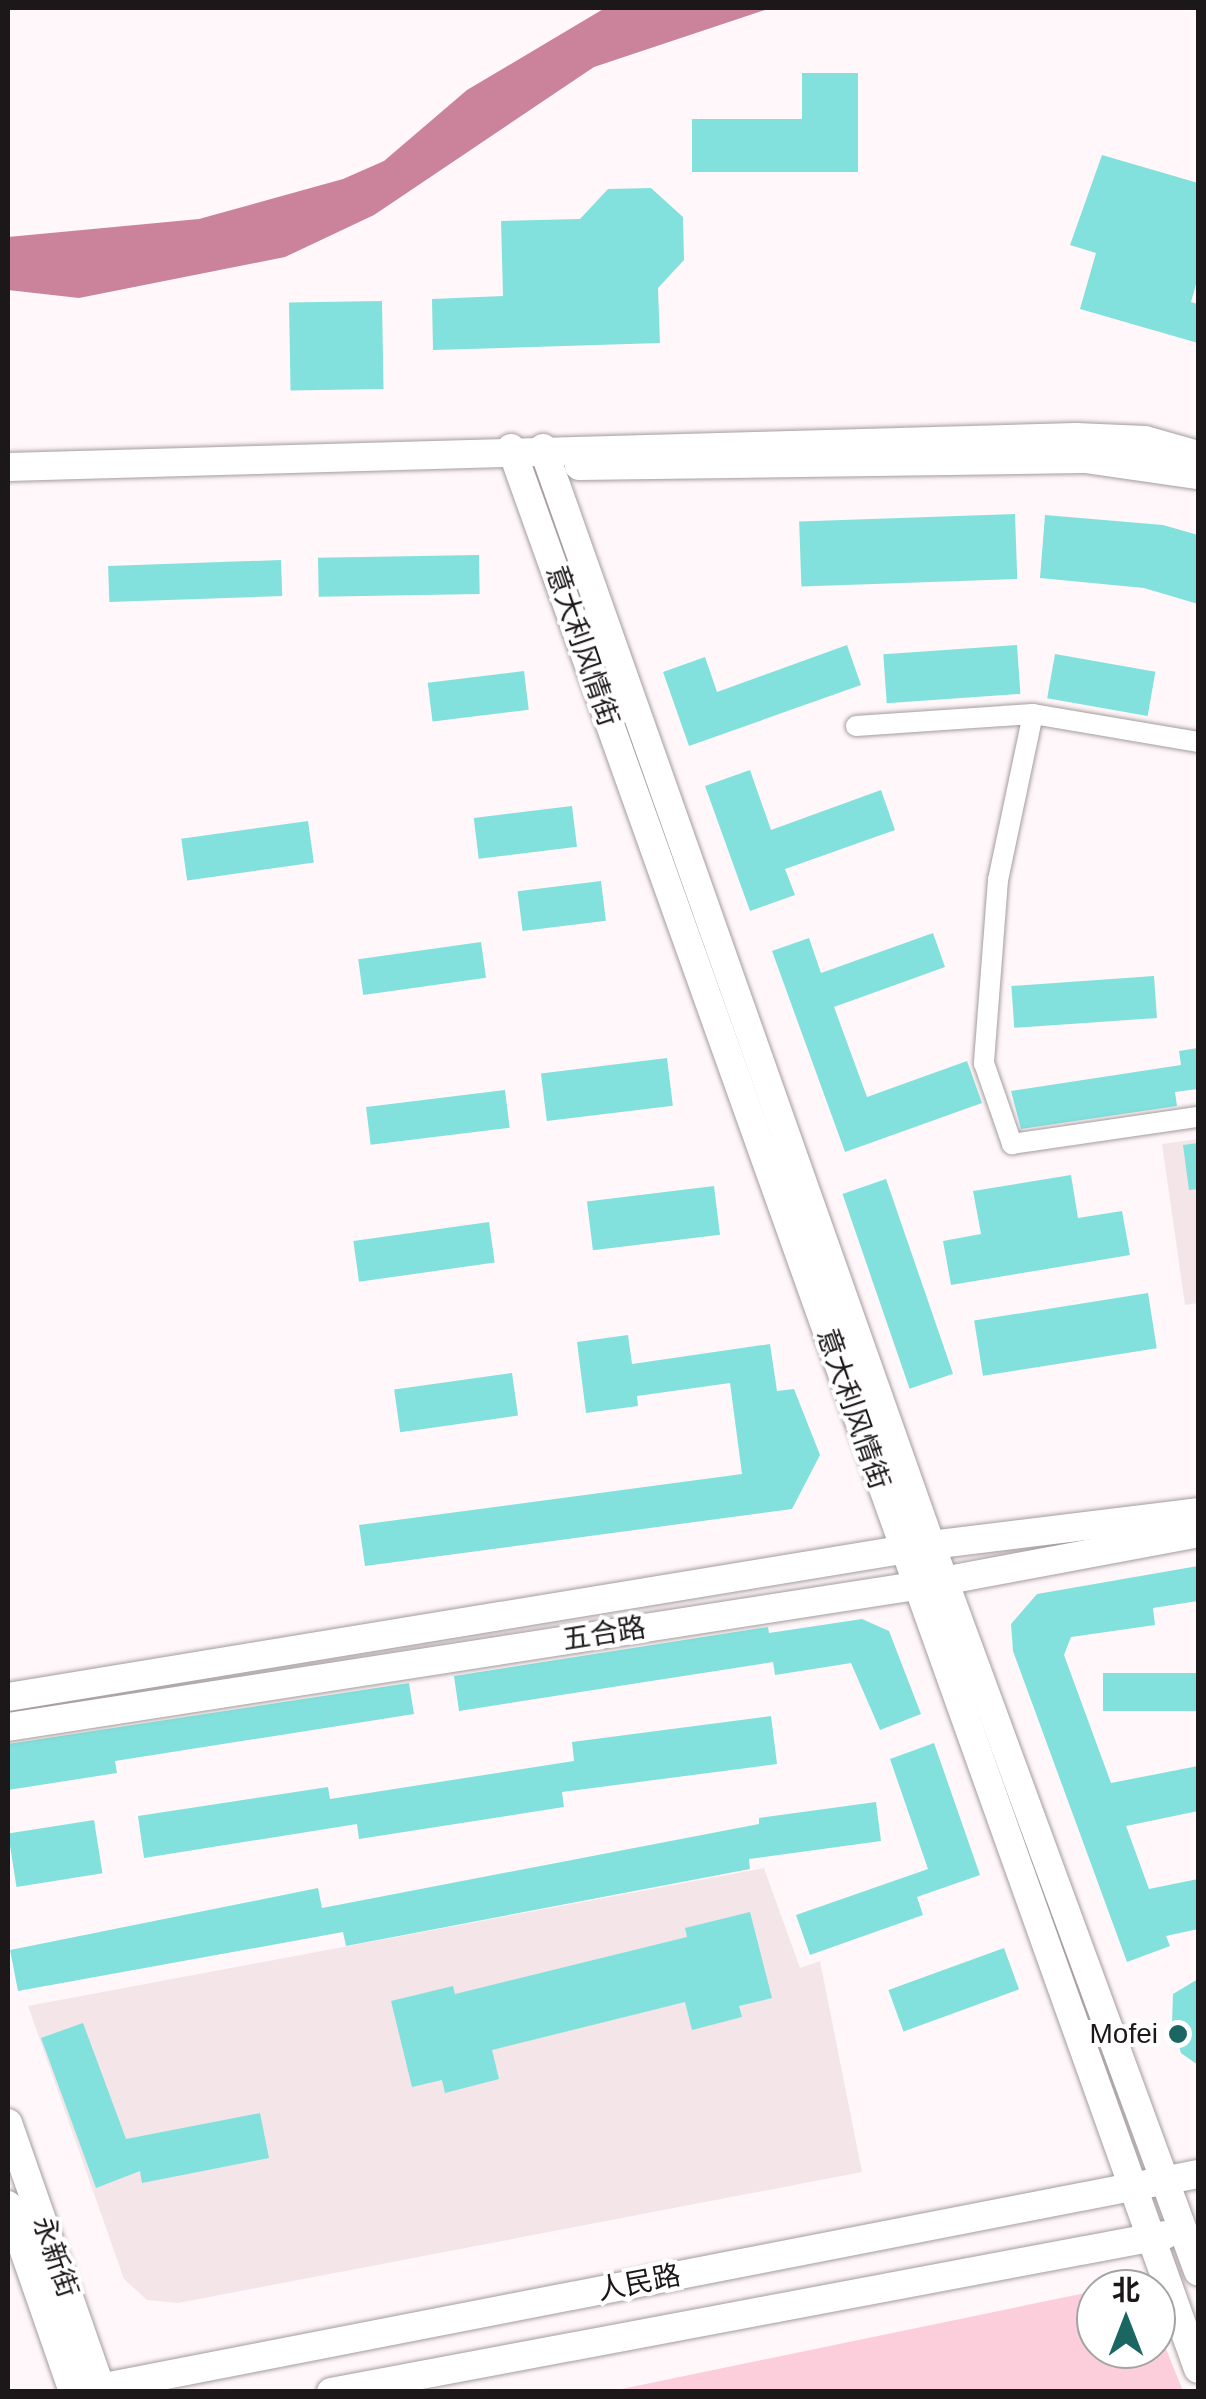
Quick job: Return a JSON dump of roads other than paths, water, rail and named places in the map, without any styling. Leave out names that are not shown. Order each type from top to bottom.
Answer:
[{"type":"street","points":[[545,457],[1076,437],[1145,440],[1198,454]]},
{"type":"street","points":[[8,486],[515,457]]},
{"type":"street","points":[[8,467],[515,457],[1085,458],[1198,475]]},
{"type":"street","name":"意大利风情街","points":[[515,457],[916,1547],[1165,2180],[1191,2230],[1198,2272]]},
{"type":"street","name":"意大利风情街","points":[[545,457],[916,1547]]},
{"type":"street","points":[[1033,714],[998,880],[984,1063],[1012,1144],[1198,1117]]},
{"type":"street","points":[[856,726],[1033,714],[1198,742]]},
{"type":"street","name":"五合路","points":[[8,1697],[916,1547],[1198,1512]]},
{"type":"street","name":"五合路","points":[[8,1727],[930,1582],[1198,1533]]},
{"type":"street","name":"意大利风情街","points":[[930,1582],[1149,2238],[1198,2368]]},
{"type":"street","name":"永新街","points":[[8,2123],[89,2390]]},
{"type":"street","name":"人民路","points":[[89,2390],[1198,2174]]},
{"type":"street","name":"永新街","points":[[8,2205],[89,2390]]},
{"type":"street","name":"人民路","points":[[331,2392],[1191,2230]]},
{"type":"place","name":"Mofei","points":[[1178,2034]]}]
